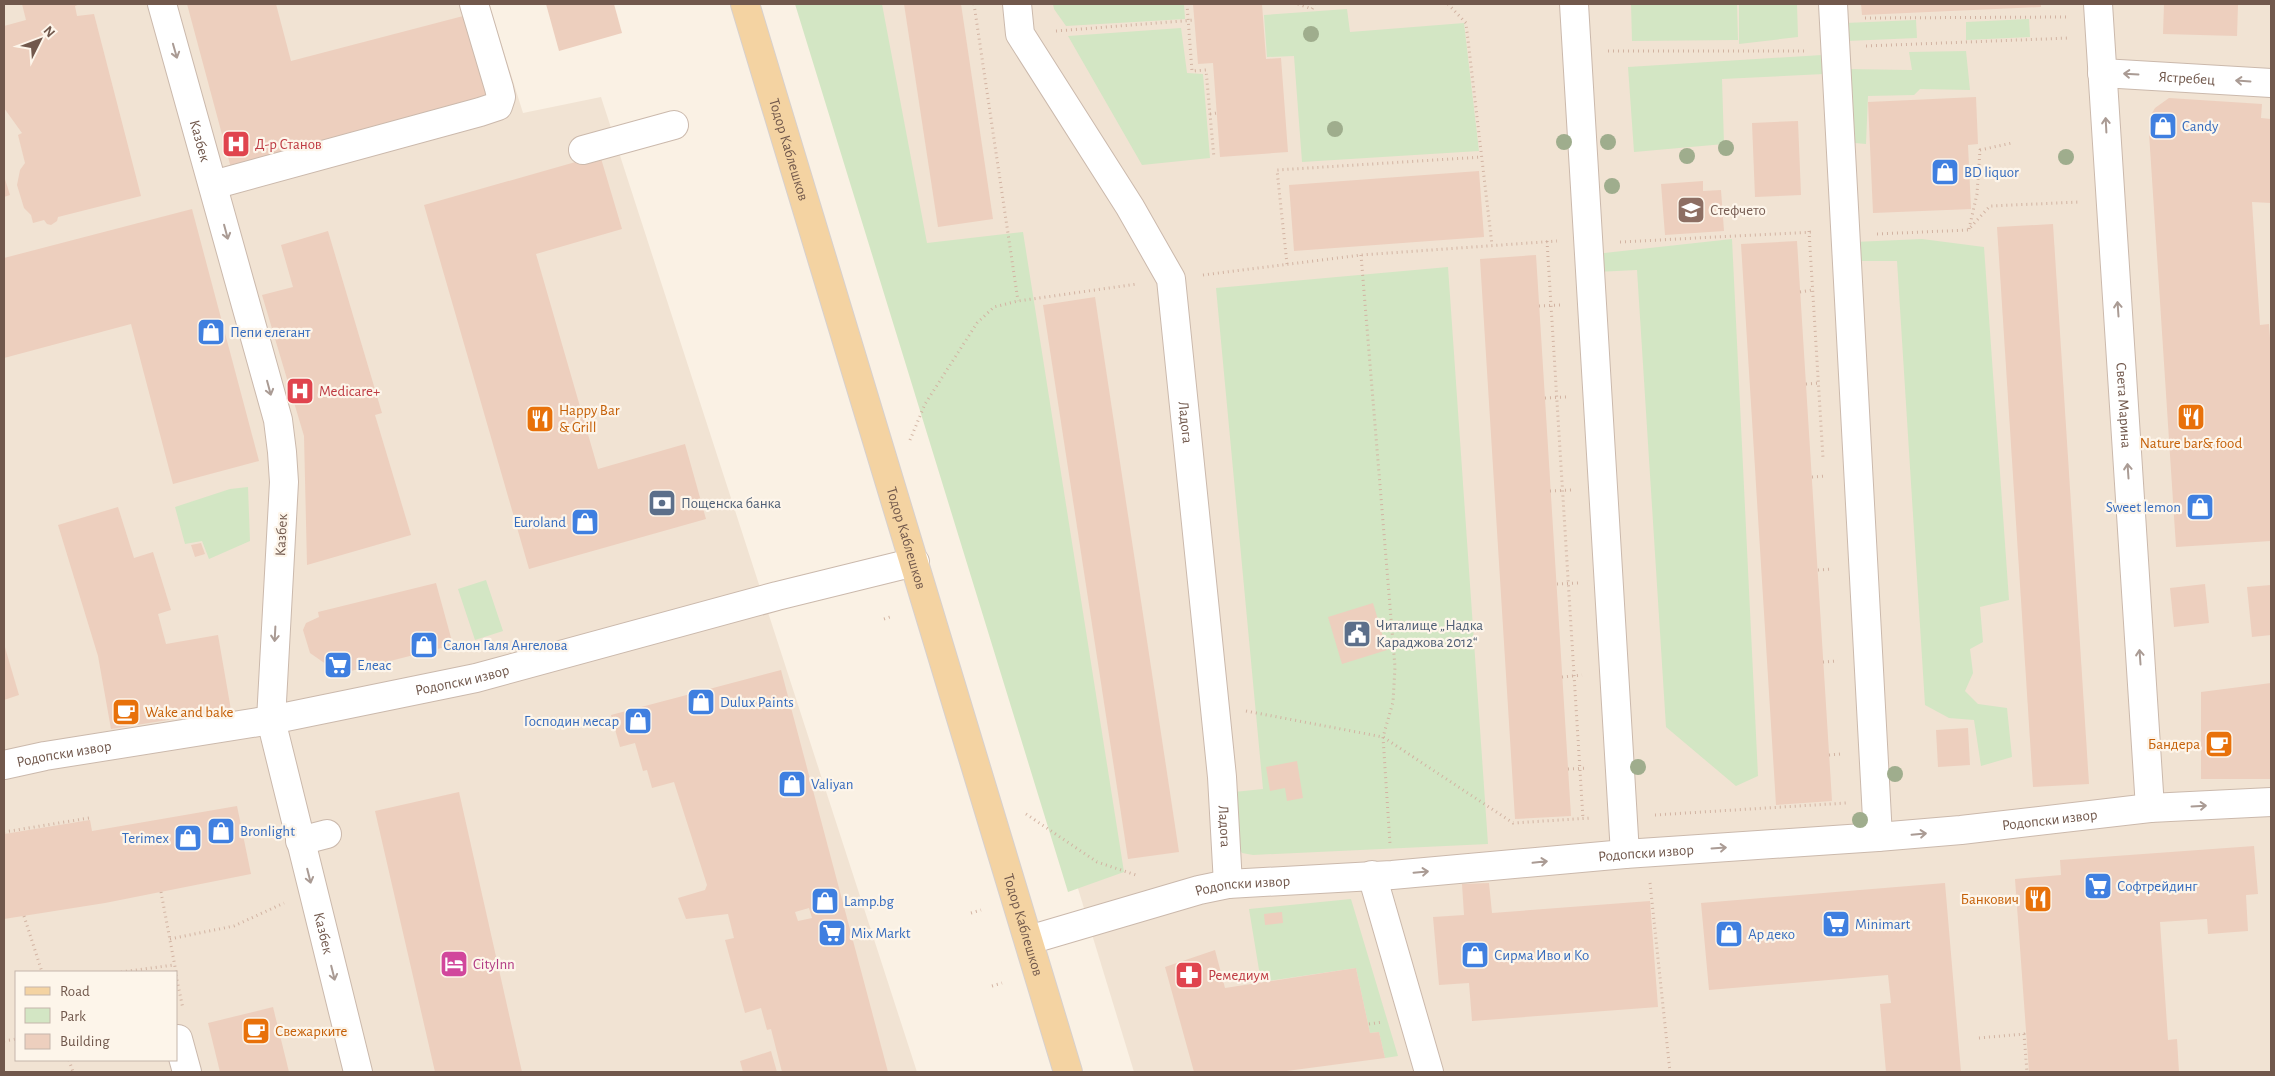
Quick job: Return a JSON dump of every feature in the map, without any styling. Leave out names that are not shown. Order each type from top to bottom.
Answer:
[{"type":"main road","name":"Тодор Каблешков","points":[[745,4],[1068,1072]]},
{"type":"street","name":"Казбек","points":[[162,4],[278,420],[284,482],[271,720],[358,1072]]},
{"type":"street","points":[[213,184],[498,106],[501,97],[499,88],[474,4]]},
{"type":"street","name":"Ладога","points":[[1017,4],[1020,34],[1130,207],[1171,279],[1215,706],[1223,791],[1228,884]]},
{"type":"street","points":[[1574,4],[1623,817],[1636,853]]},
{"type":"street","name":"Света Марина","points":[[2098,4],[2150,808]]},
{"type":"street","points":[[1834,11],[1878,837]]},
{"type":"street","name":"Ястребец","points":[[2102,72],[2271,83]]},
{"type":"street","points":[[583,150],[674,125]]},
{"type":"street","name":"Родопски извор","points":[[4,765],[52,754],[271,720],[476,678],[777,596],[914,562]]},
{"type":"street","name":"Родопски извор","points":[[1028,940],[1199,890],[1228,884],[1382,875],[1636,853],[1878,837],[1961,830],[2150,808],[2271,802]]},
{"type":"street","points":[[300,841],[327,834]]},
{"type":"street","points":[[1382,875],[1429,1072]]},
{"type":"street","points":[[178,1039],[187,1072]]},
{"type":"path","points":[[974,4],[1018,301]]},
{"type":"path","points":[[1187,4],[1192,71],[1206,70],[1214,158]]},
{"type":"path","points":[[1298,4],[1312,9],[1315,4]]},
{"type":"path","points":[[1448,4],[1466,23],[1492,245]]},
{"type":"path","points":[[1834,11],[2072,17]]},
{"type":"path","points":[[1020,34],[1194,20]]},
{"type":"path","points":[[1602,51],[1760,53],[2073,38],[2073,31]]},
{"type":"path","points":[[1210,114],[1217,113]]},
{"type":"path","points":[[1968,230],[1977,194],[1980,150],[2012,143]]},
{"type":"path","points":[[1287,264],[1277,170],[1482,157]]},
{"type":"path","points":[[1171,279],[1361,255],[1547,241],[1581,239],[1588,244],[1809,231],[1846,235],[1968,230],[1990,206],[2111,200]]},
{"type":"path","points":[[1547,241],[1584,819]]},
{"type":"path","points":[[1361,255],[1395,667],[1392,702],[1383,737],[1382,875]]},
{"type":"path","points":[[910,440],[925,404],[977,324],[994,307],[1018,301],[1139,284]]},
{"type":"path","points":[[884,619],[893,616]]},
{"type":"path","points":[[1215,706],[1383,737],[1513,823],[1876,801]]},
{"type":"path","points":[[1026,814],[1097,862],[1138,876]]},
{"type":"path","points":[[4,832],[89,818]]},
{"type":"path","points":[[1636,853],[1670,1072]]},
{"type":"path","points":[[161,892],[176,971]]},
{"type":"path","points":[[170,939],[234,926],[284,902]]},
{"type":"path","points":[[971,913],[981,910]]},
{"type":"path","points":[[24,916],[42,971]]},
{"type":"path","points":[[129,971],[174,965]]},
{"type":"path","points":[[992,986],[1002,983]]},
{"type":"path","points":[[1979,1038],[2024,1034],[2028,1072]]},
{"type":"shaded area","points":[[4,4],[489,4],[523,113],[601,97],[917,1072],[4,1072]]},
{"type":"shaded area","points":[[808,4],[2271,4],[2271,1072],[1134,1072]]},
{"type":"green space","points":[[795,4],[882,4],[927,243],[1023,232],[1124,872],[1068,892]]},
{"type":"green space","points":[[1053,4],[1184,4],[1185,19],[1066,26],[1054,9]]},
{"type":"green space","points":[[1631,4],[1737,4],[1738,40],[1632,41]]},
{"type":"green space","points":[[1739,4],[1797,4],[1798,37],[1739,44]]},
{"type":"green space","points":[[1347,9],[1350,32],[1464,23],[1479,151],[1302,162],[1294,56],[1267,57],[1264,15]]},
{"type":"green space","points":[[2029,19],[2030,37],[1966,40],[1966,22]]},
{"type":"green space","points":[[1916,20],[1917,38],[1847,41],[1845,23]]},
{"type":"green space","points":[[1181,28],[1187,73],[1203,74],[1210,158],[1142,165],[1068,36]]},
{"type":"green space","points":[[1966,51],[1970,90],[1920,89],[1914,95],[1868,96],[1866,144],[1844,142],[1845,69],[1912,70],[1909,52]]},
{"type":"green space","points":[[1822,55],[1824,74],[1722,79],[1724,144],[1634,152],[1628,67]]},
{"type":"green space","points":[[1732,239],[1758,776],[1736,786],[1666,727],[1637,270],[1596,272],[1595,254]]},
{"type":"green space","points":[[1922,239],[1984,247],[2009,600],[1980,607],[1983,642],[1970,649],[1973,673],[1965,691],[1978,704],[2007,708],[2012,757],[1981,766],[1974,720],[1949,718],[1925,705],[1897,261],[1855,261],[1854,242]]},
{"type":"green space","points":[[1448,267],[1488,844],[1253,855],[1242,853],[1237,845],[1234,792],[1263,789],[1216,288]]},
{"type":"green space","points":[[248,487],[250,541],[209,559],[202,541],[185,544],[175,507],[230,489]]},
{"type":"green space","points":[[486,580],[503,631],[475,640],[458,589]]},
{"type":"green space","points":[[1351,899],[1398,1056],[1385,1058],[1379,1032],[1370,1033],[1356,968],[1261,982],[1249,909]]},
{"type":"building","points":[[22,4],[80,4],[75,6],[77,16],[94,14],[141,196],[58,217],[57,221],[51,225],[47,224],[44,220],[33,223],[31,215],[24,208],[17,185],[20,170],[25,163],[18,135],[22,133],[4,108],[4,26],[26,20]]},
{"type":"building","points":[[187,4],[276,4],[291,61],[467,15],[490,99],[231,168]]},
{"type":"building","points":[[546,4],[614,4],[622,33],[559,51]]},
{"type":"building","points":[[904,4],[961,4],[993,219],[938,227]]},
{"type":"building","points":[[1193,4],[1262,4],[1266,59],[1281,58],[1288,152],[1220,157],[1213,63],[1198,64]]},
{"type":"building","points":[[1861,4],[2041,4],[2041,7],[1862,15]]},
{"type":"building","points":[[2164,4],[2238,4],[2237,36],[2163,34]]},
{"type":"building","points":[[1976,97],[1978,144],[1968,145],[1971,209],[1873,213],[1868,102]]},
{"type":"building","points":[[2169,98],[2262,104],[2261,118],[2271,119],[2271,203],[2252,202],[2260,325],[2269,324],[2271,352],[2271,541],[2176,547],[2149,133],[2151,115],[2155,108]]},
{"type":"building","points":[[1798,121],[1801,195],[1755,197],[1752,123]]},
{"type":"building","points":[[600,155],[622,229],[536,254],[598,469],[685,444],[706,519],[529,569],[424,205]]},
{"type":"building","points":[[1479,171],[1484,237],[1294,251],[1289,185]]},
{"type":"building","points":[[4,176],[10,195],[4,197]]},
{"type":"building","points":[[1703,181],[1703,191],[1721,190],[1724,231],[1665,235],[1661,184]]},
{"type":"building","points":[[192,209],[259,461],[173,484],[131,324],[4,358],[4,258]]},
{"type":"building","points":[[2053,224],[2089,784],[2033,787],[1997,227]]},
{"type":"building","points":[[328,231],[382,413],[375,415],[411,535],[307,565],[304,436],[262,295],[293,287],[281,245]]},
{"type":"building","points":[[1797,241],[1832,801],[1776,805],[1741,244]]},
{"type":"building","points":[[1536,255],[1571,816],[1515,819],[1480,259]]},
{"type":"building","points":[[1095,297],[1179,852],[1128,859],[1043,305]]},
{"type":"building","points":[[118,507],[134,558],[153,552],[171,610],[158,614],[166,644],[218,635],[231,710],[111,729],[98,656],[58,525]]},
{"type":"building","points":[[201,543],[205,554],[195,557],[191,545]]},
{"type":"building","points":[[436,583],[453,645],[343,673],[333,669],[310,653],[303,630],[306,623],[319,617],[318,612]]},
{"type":"building","points":[[2205,584],[2209,623],[2174,627],[2170,588]]},
{"type":"building","points":[[2271,585],[2271,635],[2252,637],[2247,587]]},
{"type":"building","name":"Читалище „Надка Караджова 2012“","points":[[1373,603],[1387,650],[1342,664],[1328,617]]},
{"type":"building","points":[[4,644],[19,695],[4,700]]},
{"type":"building","points":[[781,670],[888,1072],[782,1072],[771,1029],[767,1030],[761,1008],[745,1013],[725,940],[734,938],[728,914],[686,919],[678,898],[705,890],[707,885],[674,782],[652,788],[647,770],[643,771],[635,743],[620,747],[611,715]],"holes":[[[809,908],[812,918],[798,921],[795,912]]]},
{"type":"building","points":[[2271,683],[2271,779],[2201,779],[2201,692]]},
{"type":"building","points":[[1968,728],[1970,765],[1938,767],[1936,730]]},
{"type":"building","points":[[1297,761],[1303,798],[1287,801],[1285,788],[1270,791],[1266,767]]},
{"type":"building","points":[[459,792],[522,1072],[435,1072],[375,811]]},
{"type":"building","points":[[237,806],[251,874],[105,903],[4,919],[4,834],[90,820],[92,831]]},
{"type":"building","points":[[2254,846],[2258,894],[2246,895],[2248,931],[2208,934],[2207,919],[2160,922],[2168,1040],[2177,1039],[2179,1072],[2029,1072],[2015,879],[2061,875],[2060,860]]},
{"type":"building","points":[[1489,883],[1492,913],[1650,901],[1658,1007],[1472,1021],[1469,983],[1439,985],[1433,917],[1464,915],[1462,884]]},
{"type":"building","points":[[1945,883],[1961,1072],[1886,1072],[1880,1004],[1891,1003],[1888,975],[1709,990],[1701,903]]},
{"type":"building","points":[[1282,912],[1283,923],[1265,925],[1264,914]]},
{"type":"building","points":[[1215,950],[1225,988],[1356,968],[1370,1033],[1379,1032],[1385,1058],[1279,1072],[1194,1072],[1165,967]]},
{"type":"building","points":[[273,1007],[289,1072],[220,1072],[208,1023]]},
{"type":"building","points":[[771,1051],[777,1072],[743,1072],[740,1061]]},
{"type":"place","name":"Candy","points":[[2163,126]]},
{"type":"place","name":"Д-р Станов","points":[[236,144]]},
{"type":"place","name":"BD liquor","points":[[1945,172]]},
{"type":"place","name":"Стефчето","points":[[1691,210]]},
{"type":"place","name":"Пепи елегант","points":[[211,332]]},
{"type":"place","name":"Medicare+","points":[[300,391]]},
{"type":"place","name":"Nature bar& food","points":[[2191,417]]},
{"type":"place","name":"Happy Bar & Grill","points":[[540,419]]},
{"type":"place","name":"Пощенска банка","points":[[662,503]]},
{"type":"place","name":"Sweet lemon","points":[[2200,507]]},
{"type":"place","name":"Euroland","points":[[585,522]]},
{"type":"place","name":"Читалище „Надка Караджова 2012“","points":[[1357,634]]},
{"type":"place","name":"Салон Галя Ангелова","points":[[424,645]]},
{"type":"place","name":"Елеас","points":[[338,665]]},
{"type":"place","name":"Dulux Paints","points":[[701,702]]},
{"type":"place","name":"Wake and bake","points":[[126,712]]},
{"type":"place","name":"Господин месар","points":[[638,721]]},
{"type":"place","name":"Бандера","points":[[2219,744]]},
{"type":"place","name":"Valiyan","points":[[792,784]]},
{"type":"place","name":"Bronlight","points":[[221,831]]},
{"type":"place","name":"Terimex","points":[[188,838]]},
{"type":"place","name":"Софтрейдинг","points":[[2098,886]]},
{"type":"place","name":"Банкович","points":[[2038,899]]},
{"type":"place","name":"Lamp.bg","points":[[825,901]]},
{"type":"place","name":"Minimart","points":[[1836,924]]},
{"type":"place","name":"Mix Markt","points":[[832,933]]},
{"type":"place","name":"Ар деко","points":[[1729,934]]},
{"type":"place","name":"Сирма Иво и Ко","points":[[1475,955]]},
{"type":"place","name":"CityInn","points":[[454,964]]},
{"type":"place","name":"Ремедиум","points":[[1189,975]]},
{"type":"place","name":"Свежарките","points":[[256,1031]]}]
